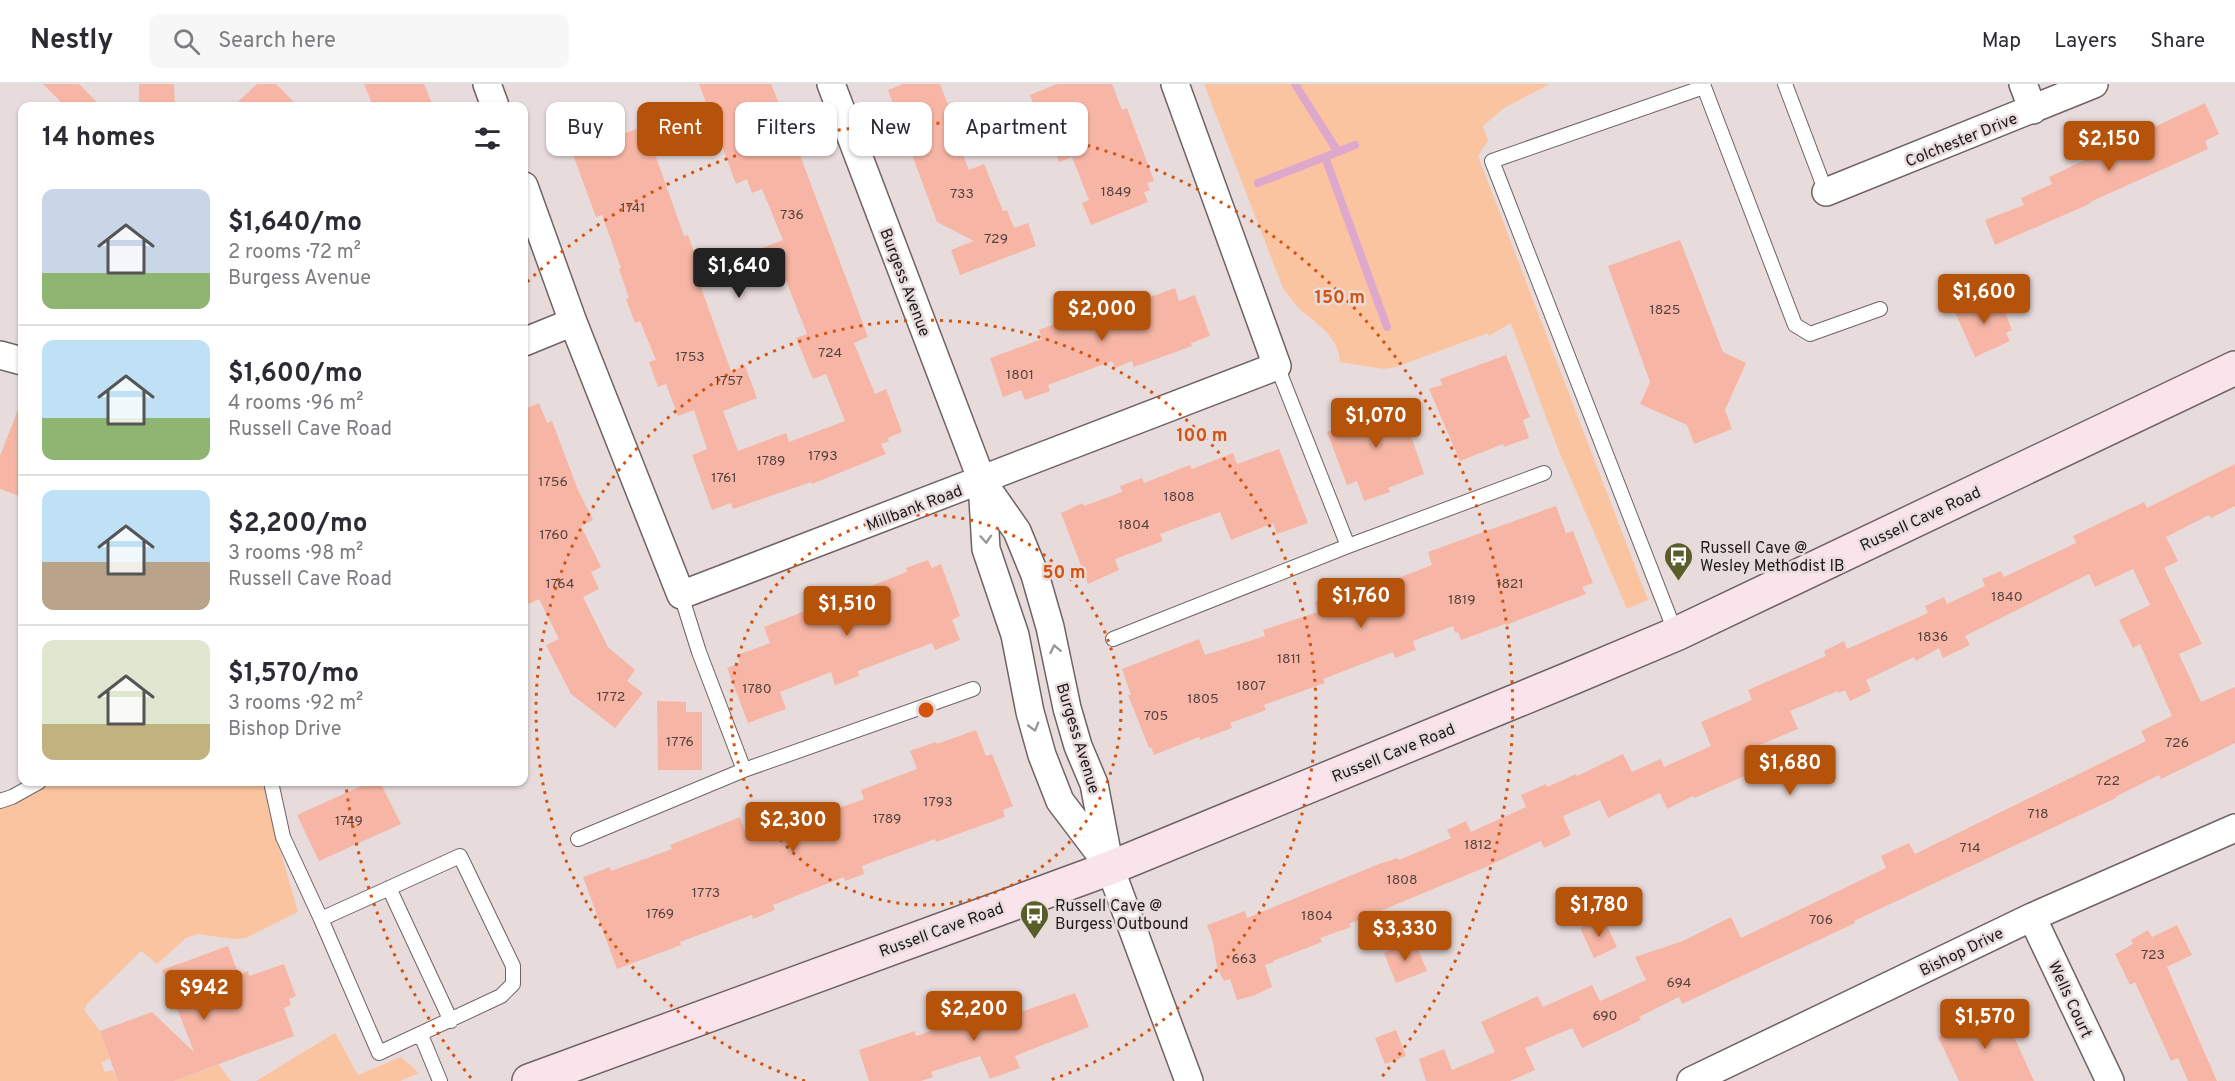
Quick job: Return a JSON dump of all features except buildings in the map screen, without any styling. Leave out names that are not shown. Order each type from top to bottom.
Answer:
[{"type":"main road","name":"Russell Cave Road","points":[[529,1081],[1110,868],[1676,634],[2235,368]]},
{"type":"street","points":[[487,84],[494,102]]},
{"type":"street","name":"Burgess Avenue","points":[[831,84],[982,481],[1017,531],[1035,575],[1050,627],[1078,746],[1094,784],[1110,868],[1190,1081]]},
{"type":"street","points":[[1175,84],[1277,366]]},
{"type":"street","points":[[2023,84],[2033,110]]},
{"type":"street","name":"Colchester Drive","points":[[1826,192],[2094,84]]},
{"type":"street","points":[[528,197],[573,322],[681,596]]},
{"type":"street","points":[[528,340],[573,322]]},
{"type":"street","points":[[0,355],[18,360]]},
{"type":"street","name":"Millbank Road","points":[[681,596],[1277,366]]},
{"type":"street","name":"Burgess Avenue","points":[[982,481],[986,549],[1015,634],[1030,712],[1042,755],[1060,801],[1110,868]]},
{"type":"street","name":"Bishop Drive","points":[[1692,1081],[2032,917],[2235,828]]},
{"type":"street","name":"Wells Court","points":[[2032,917],[2110,1081]]},
{"type":"lane","points":[[1785,84],[1826,192]]},
{"type":"lane","points":[[1676,634],[1492,161],[1709,86],[1795,326],[1810,334],[1880,309]]},
{"type":"lane","points":[[1277,366],[1348,546]]},
{"type":"lane","points":[[1113,639],[1348,546],[1544,473]]},
{"type":"lane","points":[[681,596],[699,652],[744,770]]},
{"type":"lane","points":[[578,839],[744,770],[973,689]]},
{"type":"lane","points":[[0,801],[31,786]]},
{"type":"lane","points":[[272,786],[283,837],[379,1053],[501,996],[513,984],[513,966],[460,856],[321,919]]},
{"type":"lane","points":[[389,888],[451,1021]]},
{"type":"lane","points":[[421,1035],[440,1081]]},
{"type":"shaded area","points":[[1204,84],[1550,84],[1504,108],[1483,126],[1488,141],[1478,156],[1648,600],[1627,609],[1558,449],[1511,323],[1489,336],[1488,333],[1396,367],[1384,369],[1340,362],[1335,343],[1329,335],[1295,304],[1283,288]]},
{"type":"shaded area","points":[[30,786],[264,786],[298,912],[246,938],[233,939],[198,934],[186,938],[157,964],[141,951],[87,1004],[84,1010],[100,1031],[110,1059],[101,1062],[105,1072],[113,1070],[118,1081],[0,1081],[0,801]]},
{"type":"shaded area","points":[[335,1033],[358,1075],[401,1057],[419,1073],[400,1081],[256,1081]]},
{"type":"shaded area","points":[[216,1061],[231,1081],[174,1081],[218,1065]]},
{"type":"waterway","points":[[1295,84],[1338,152]]},
{"type":"waterway","points":[[1355,145],[1325,157],[1387,327]]},
{"type":"waterway","points":[[1258,183],[1325,157]]},
{"type":"place","name":"Russell Cave @ Wesley Methodist IB","points":[[1679,582]]},
{"type":"place","name":"Russell Cave @ Burgess Outbound","points":[[1034,940]]}]
